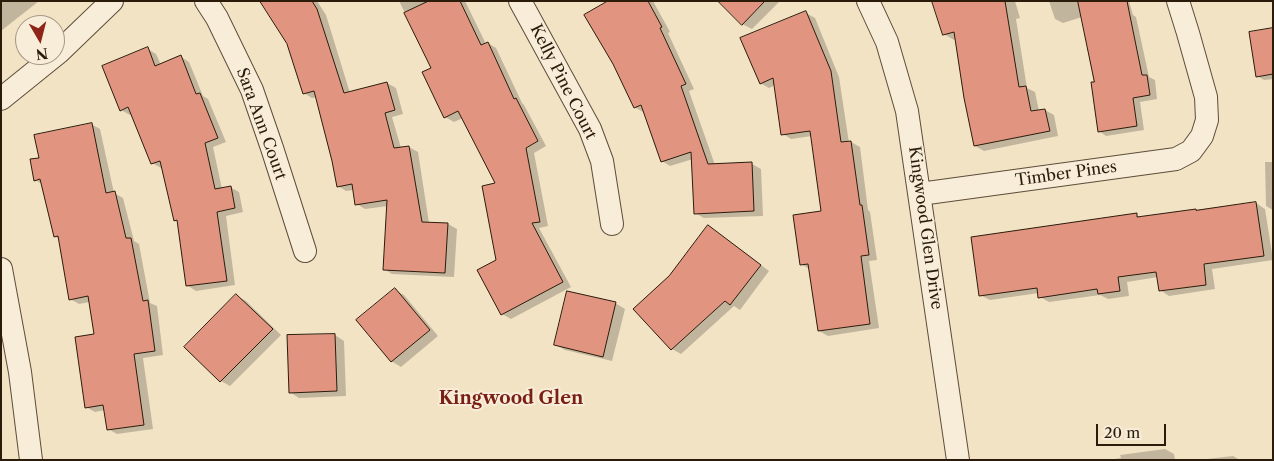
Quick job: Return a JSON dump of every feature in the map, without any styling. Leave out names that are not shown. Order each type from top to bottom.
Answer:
[{"type":"street","points":[[1,99],[58,53],[112,1]]},
{"type":"street","name":"Sara Ann Court","points":[[206,1],[217,18],[252,90],[305,251]]},
{"type":"street","name":"Kelly Pine Court","points":[[520,1],[590,129],[602,162],[612,224]]},
{"type":"street","name":"Kingwood Glen Drive","points":[[868,1],[887,42],[907,111],[958,460]]},
{"type":"street","name":"Timber Pines","points":[[920,194],[1176,159],[1191,151],[1202,136],[1207,120],[1206,97],[1178,1]]},
{"type":"street","points":[[1,268],[20,372],[31,460]]},
{"type":"building","points":[[260,1],[312,1],[317,9],[344,93],[387,82],[395,110],[385,113],[394,148],[409,146],[422,222],[448,223],[445,273],[383,270],[387,200],[355,205],[352,184],[337,187],[314,91],[303,94],[287,44]]},
{"type":"building","points":[[429,1],[460,1],[481,45],[488,42],[514,99],[516,98],[538,141],[526,148],[540,222],[532,223],[563,282],[501,315],[477,270],[496,260],[482,186],[495,183],[458,111],[444,118],[422,72],[431,68],[404,13]]},
{"type":"building","points":[[608,1],[648,1],[662,27],[660,28],[686,84],[681,86],[708,164],[752,162],[754,211],[694,214],[691,152],[661,162],[641,105],[634,108],[613,64],[584,15]]},
{"type":"building","points":[[718,1],[765,1],[742,25]]},
{"type":"building","points":[[932,1],[1005,1],[1019,87],[1026,86],[1031,111],[1045,109],[1050,131],[974,146],[964,98],[954,32],[943,35]]},
{"type":"building","points":[[1078,1],[1127,1],[1142,75],[1147,75],[1150,95],[1133,98],[1137,126],[1098,132],[1091,82],[1094,82]]},
{"type":"building","points":[[806,11],[831,71],[841,142],[851,141],[869,255],[861,256],[870,324],[818,331],[808,264],[800,265],[793,215],[821,211],[810,131],[781,135],[773,78],[760,84],[740,38]]},
{"type":"building","points":[[1273,28],[1273,74],[1256,77],[1249,32]]},
{"type":"building","points":[[148,47],[155,66],[181,55],[196,94],[200,93],[218,138],[205,143],[215,189],[231,186],[235,208],[217,212],[227,281],[186,286],[177,220],[174,221],[160,161],[151,164],[128,107],[120,111],[102,66]]},
{"type":"building","points":[[92,123],[106,193],[115,191],[126,238],[131,238],[143,301],[148,300],[155,351],[134,354],[144,425],[107,430],[103,405],[85,408],[75,337],[94,334],[88,296],[69,300],[58,236],[54,237],[40,179],[34,181],[30,159],[39,158],[34,135]]},
{"type":"building","points":[[1256,202],[1264,256],[1204,264],[1206,285],[1159,291],[1156,272],[1118,277],[1120,291],[1098,294],[1097,289],[1038,298],[1037,288],[979,296],[971,237],[1137,213],[1137,217]]},
{"type":"building","points":[[708,225],[761,265],[730,305],[725,301],[671,350],[633,309],[669,276]]},
{"type":"building","points":[[395,288],[430,330],[391,362],[356,320]]},
{"type":"building","points":[[567,291],[616,302],[603,357],[554,345]]},
{"type":"building","points":[[236,294],[273,329],[220,382],[184,347]]},
{"type":"building","points":[[335,334],[337,391],[289,393],[287,335]]},
{"type":"district","name":"Kingwood Glen","points":[[511,399]]}]
